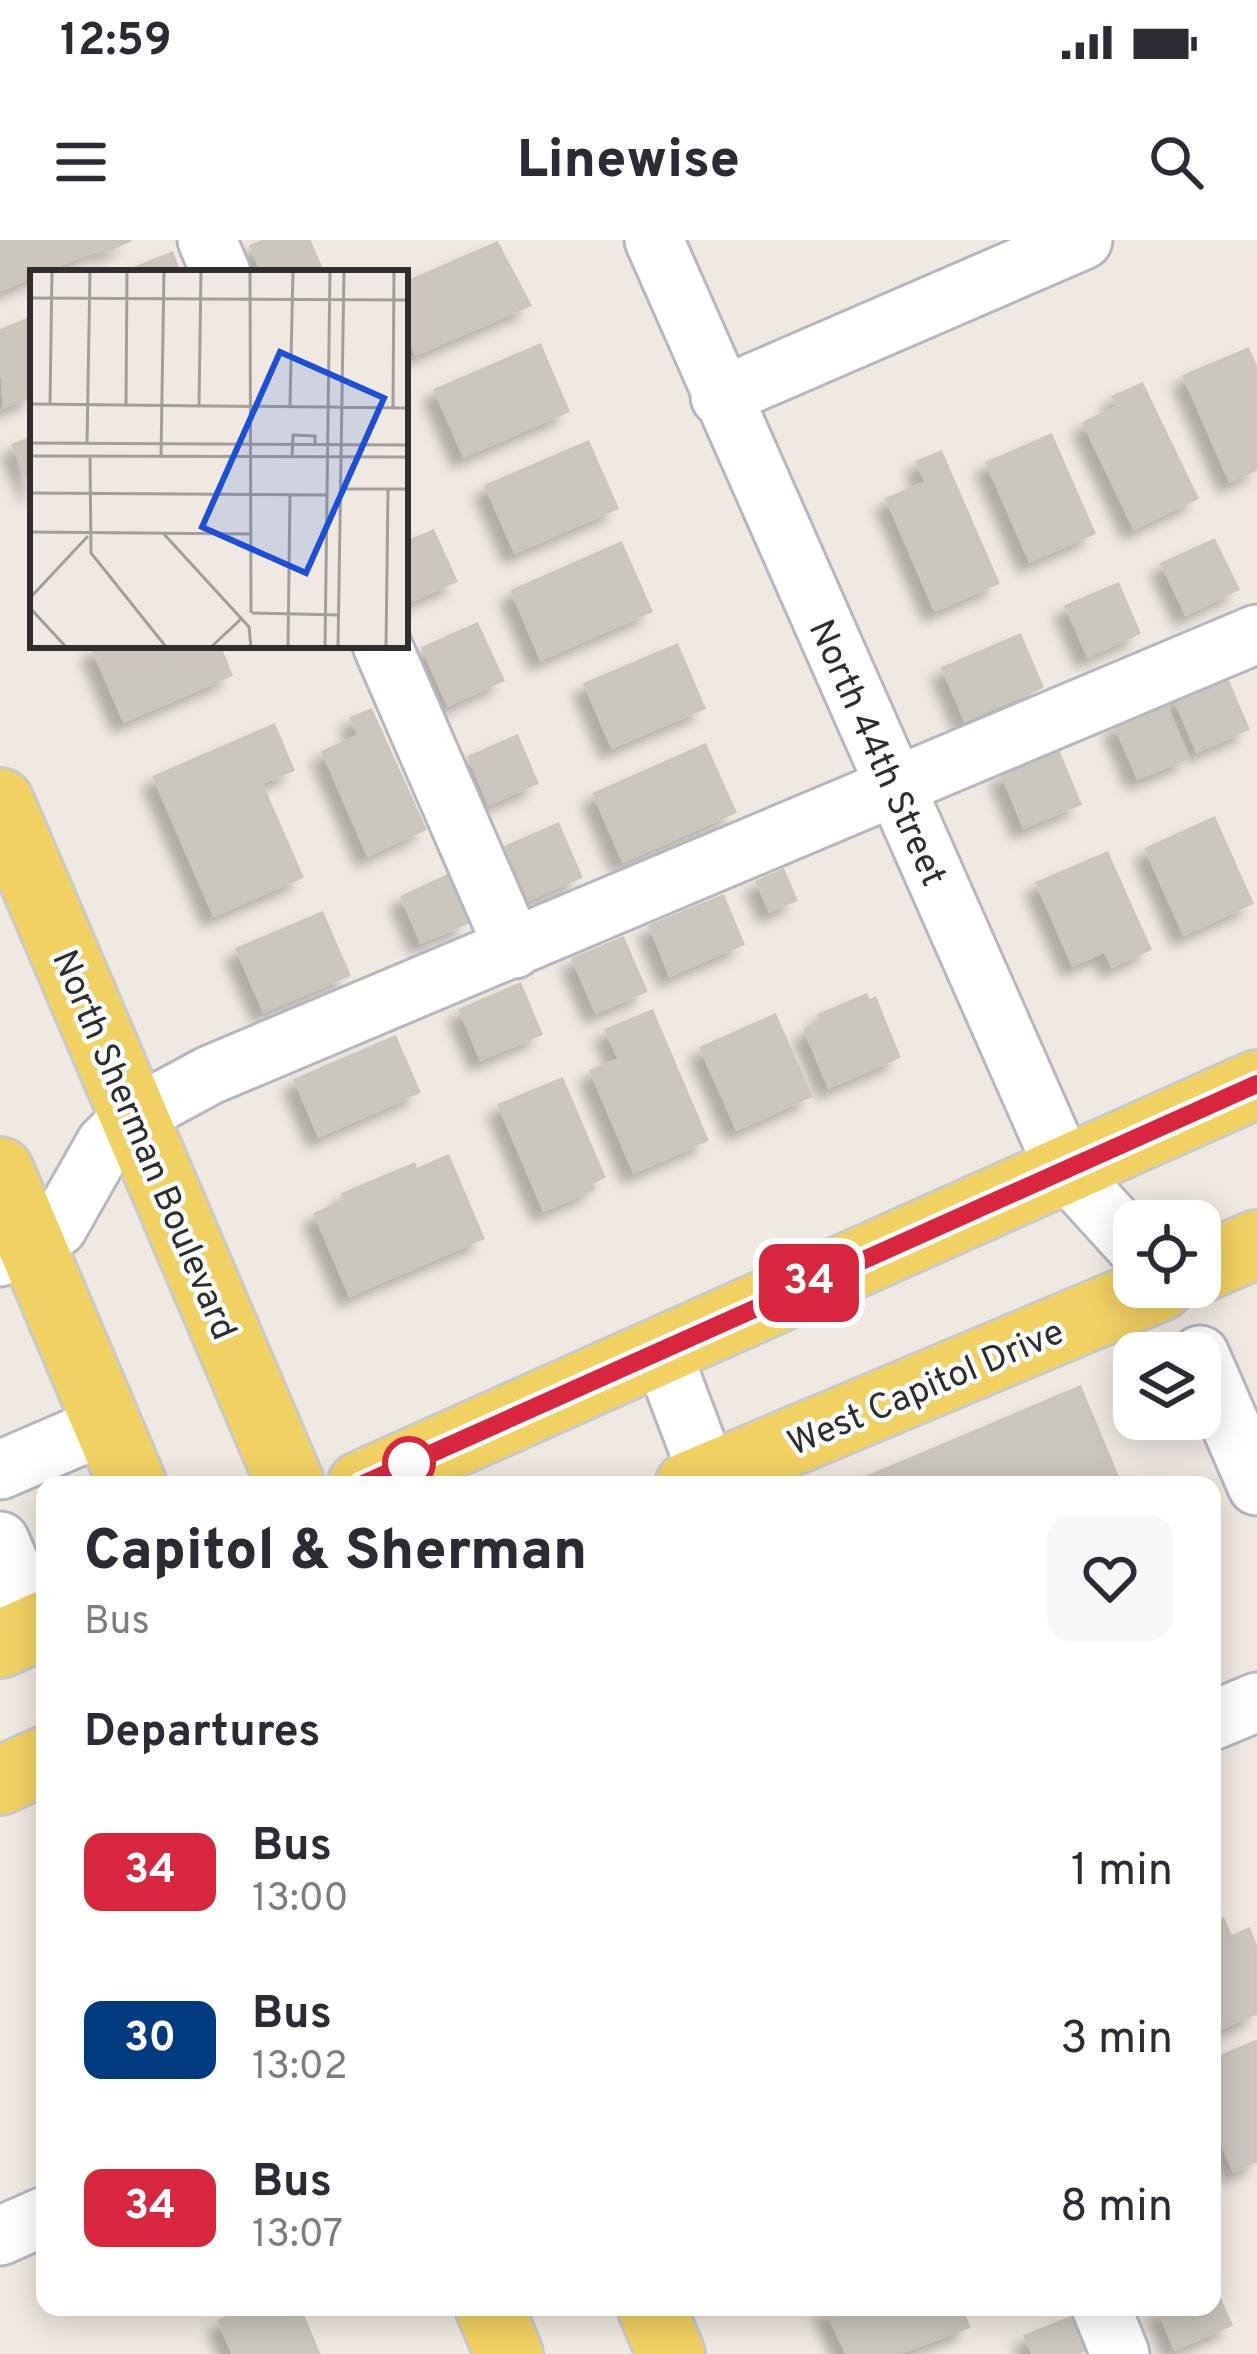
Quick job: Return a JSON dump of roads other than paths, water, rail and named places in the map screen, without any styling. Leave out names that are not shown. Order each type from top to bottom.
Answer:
[{"type":"main road","name":"North Sherman Boulevard","points":[[0,802],[287,1476]]},
{"type":"main road","points":[[382,1476],[1257,1084]]},
{"type":"main road","points":[[0,1171],[15,1250],[107,1424],[129,1476]]},
{"type":"main road","points":[[1221,1260],[1257,1244]]},
{"type":"main road","name":"West Capitol Drive","points":[[718,1476],[1113,1307]]},
{"type":"main road","points":[[0,1781],[36,1764]]},
{"type":"main road","points":[[493,2316],[509,2354]]},
{"type":"main road","points":[[655,2316],[670,2354]]},
{"type":"street","points":[[207,240],[220,270]]},
{"type":"street","name":"North 44th Street","points":[[654,240],[1064,1168],[1113,1222]]},
{"type":"street","points":[[720,397],[1083,240]]},
{"type":"street","points":[[15,1250],[58,1227],[105,1144],[134,1115],[210,1075],[896,790],[1257,634]]},
{"type":"street","points":[[383,648],[514,949]]},
{"type":"street","points":[[661,1350],[702,1476]]},
{"type":"street","points":[[1221,1404],[1257,1486]]},
{"type":"street","points":[[0,1470],[107,1424]]},
{"type":"street","points":[[0,1540],[27,1632]]},
{"type":"street","points":[[1221,1717],[1257,1702]]},
{"type":"street","points":[[0,2236],[36,2220]]},
{"type":"street","points":[[1105,2316],[1120,2354]]}]
